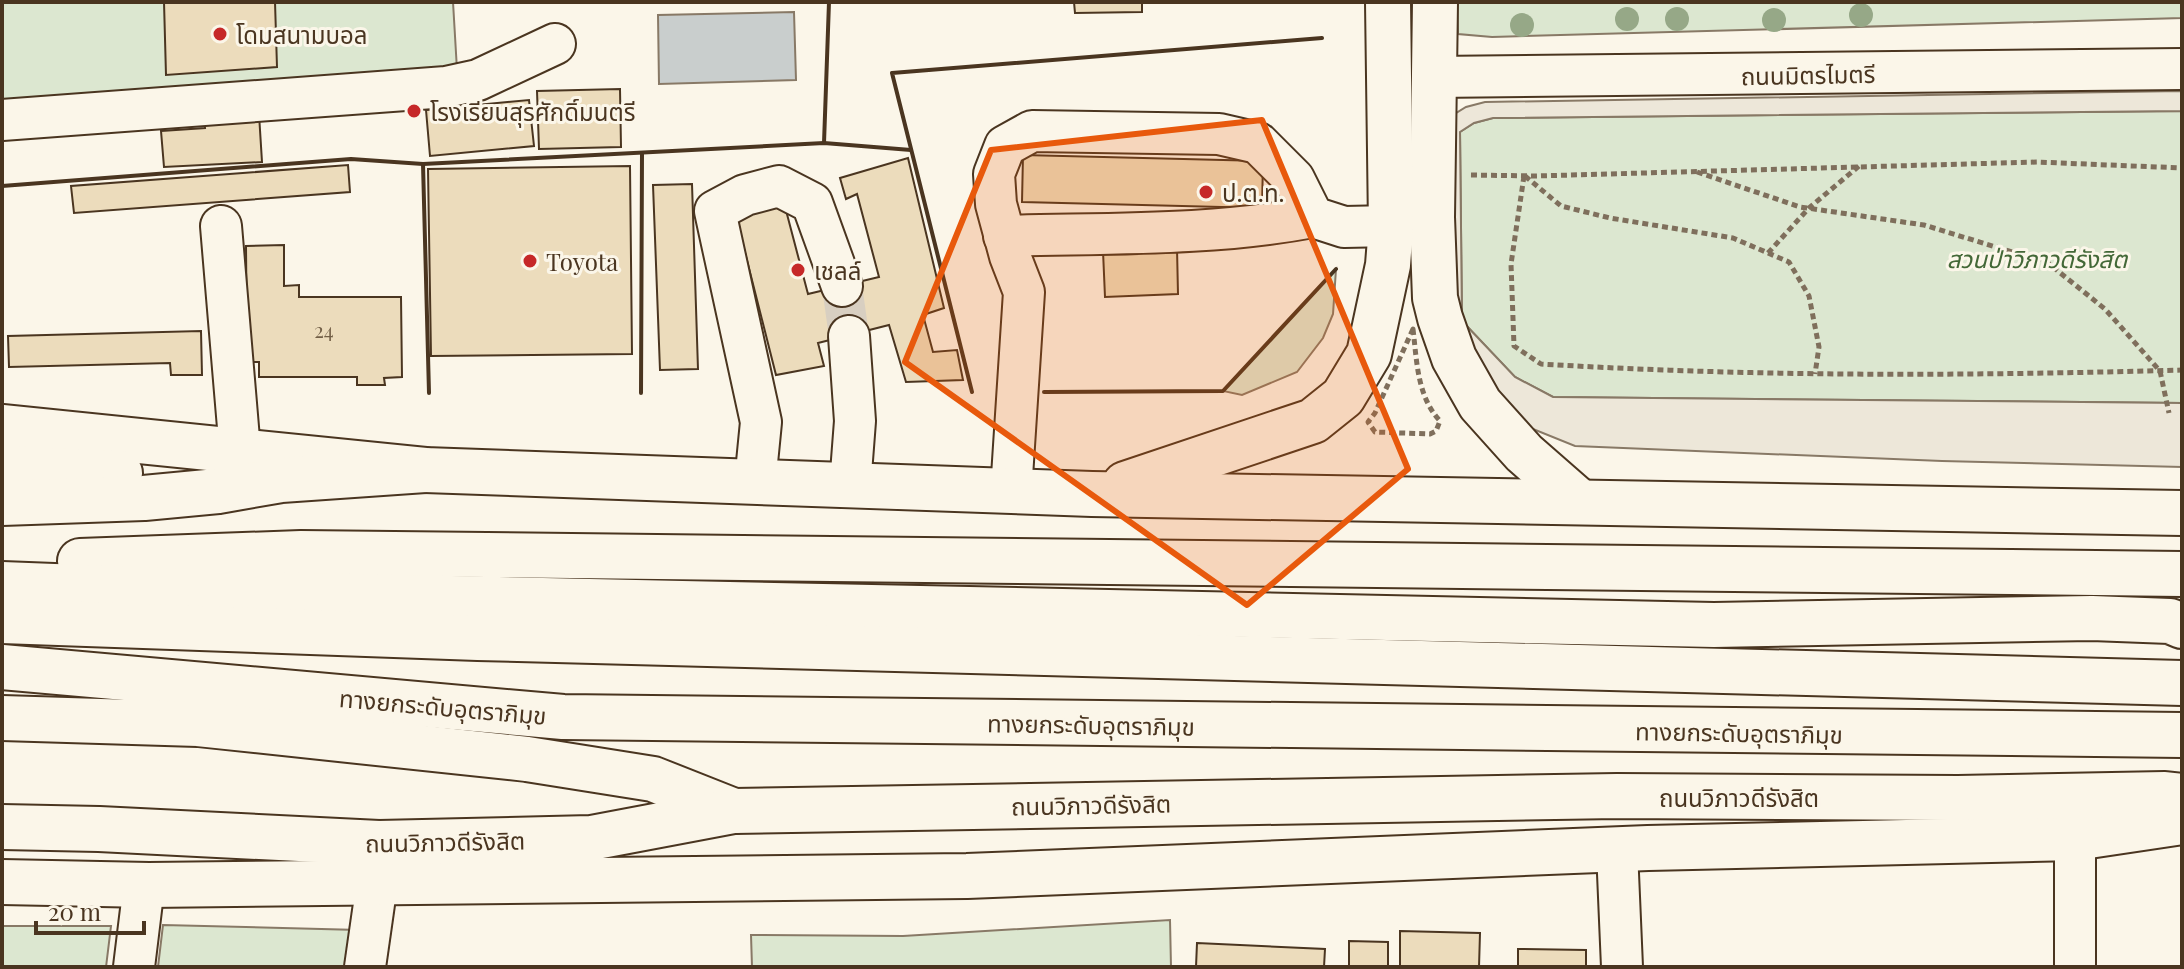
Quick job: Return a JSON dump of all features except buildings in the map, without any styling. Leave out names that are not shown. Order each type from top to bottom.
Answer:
[{"type":"main road","points":[[1092,494],[1313,421],[1343,397],[1369,354],[1388,265],[1391,226],[1388,2]]},
{"type":"main road","points":[[1435,2],[1432,217],[1435,298],[1449,344],[1480,404],[1524,453],[1580,502]]},
{"type":"main road","points":[[1390,78],[1434,77]]},
{"type":"main road","points":[[2,427],[425,470],[1092,494],[2182,513]]},
{"type":"main road","points":[[2,468],[281,480]]},
{"type":"main road","points":[[2,503],[144,498],[218,491],[281,480],[425,470]]},
{"type":"main road","points":[[2,564],[301,553],[2182,574]]},
{"type":"main road","points":[[2,584],[280,594],[1714,625],[2092,618],[2170,621],[2182,626]]},
{"type":"main road","points":[[2,621],[478,638],[2182,683]]},
{"type":"main road","name":"ทางยกระดับอุตราภิมุข","points":[[2,667],[563,717],[2182,735]]},
{"type":"main road","points":[[2,718],[198,724],[527,759],[653,779],[734,811]]},
{"type":"main road","name":"ถนนวิภาวดีรังสิต","points":[[2,827],[394,843],[591,838],[734,811],[1617,796],[2182,796]]},
{"type":"main road","name":"ถนนวิภาวดีรังสิต","points":[[2,882],[144,885],[967,876],[1617,850],[2075,838],[2182,822]]},
{"type":"street","points":[[2,120],[446,87],[478,80],[555,44]]},
{"type":"street","name":"ถนนมิตรไมตรี","points":[[1434,77],[2182,69]]},
{"type":"street","points":[[1011,492],[1024,292],[996,204],[994,174],[1005,146],[1032,131],[1219,134],[1258,143],[1294,179],[1313,217]]},
{"type":"street","points":[[755,483],[761,422],[715,211],[745,195],[779,186],[812,203],[842,286]]},
{"type":"street","points":[[1004,236],[1183,231],[1273,225],[1313,217],[1344,227],[1391,226]]},
{"type":"street","points":[[221,226],[240,451]]},
{"type":"street","points":[[849,336],[855,421],[850,486]]},
{"type":"street","points":[[2075,838],[2075,967]]},
{"type":"street","points":[[1617,850],[1622,967]]},
{"type":"street","points":[[365,967],[377,883]]},
{"type":"street","points":[[134,967],[144,885]]},
{"type":"path","points":[[1461,175],[1524,176],[2037,162],[2182,168]]},
{"type":"path","points":[[1768,253],[1809,208],[1859,166]]},
{"type":"path","points":[[1692,171],[1809,208],[1924,225],[2048,263],[2105,309],[2160,371],[2169,413]]},
{"type":"path","points":[[1524,176],[1561,206],[1610,218],[1733,238],[1789,262],[1809,296],[1819,347],[1815,374]]},
{"type":"path","points":[[1524,176],[1511,264],[1514,346],[1541,364],[1742,374],[2055,374],[2182,370]]},
{"type":"path","points":[[1413,329],[1421,390],[1431,412],[1440,421],[1436,431],[1430,434],[1375,432],[1368,422],[1413,329]]},
{"type":"highlighted area","points":[[1262,120],[1408,469],[1247,605],[905,362],[991,150]]},
{"type":"green space","points":[[2,2],[453,2],[457,70],[2,107]]},
{"type":"green space","points":[[1457,2],[2182,2],[2182,18],[1492,37],[1458,34]]},
{"type":"green space","name":"สวนป่าวิภาวดีรังสิต","points":[[2182,111],[2182,403],[1553,397],[1515,377],[1462,321],[1460,132],[1474,123],[1493,118]]},
{"type":"green space","points":[[1336,269],[1333,314],[1323,338],[1297,372],[1242,395],[1223,391]]},
{"type":"green space","points":[[1170,920],[1171,967],[752,967],[751,935],[903,936]]},
{"type":"green space","points":[[163,925],[359,930],[356,967],[158,967]]},
{"type":"green space","points":[[2,926],[111,926],[106,967],[2,967]]},
{"type":"shaded area","points":[[794,12],[796,80],[659,84],[658,15]]},
{"type":"shaded area","points":[[2182,91],[2182,111],[1493,118],[1474,123],[1460,132],[1462,321],[1515,377],[1553,397],[2182,403],[2182,467],[1575,446],[1523,425],[1457,343],[1444,130],[1453,115],[1466,107],[1485,102]]},
{"type":"tunnel","points":[[842,286],[849,336]]},
{"type":"wall","points":[[824,143],[829,2]]},
{"type":"wall","points":[[972,392],[892,73],[1322,38]]},
{"type":"wall","points":[[2,186],[351,159],[423,164],[824,143],[911,150]]},
{"type":"wall","points":[[641,393],[642,153]]},
{"type":"wall","points":[[423,164],[429,393]]},
{"type":"wall","points":[[1044,392],[1223,391],[1336,269]]},
{"type":"place","name":"โดมสนามบอล","points":[[220,34]]},
{"type":"place","name":"โรงเรียนสุรศักดิ์มนตรี","points":[[414,111]]},
{"type":"place","name":"ป.ต.ท.","points":[[1206,192]]},
{"type":"place","name":"Toyota","points":[[530,261]]},
{"type":"place","name":"เชลล์","points":[[798,270]]}]
